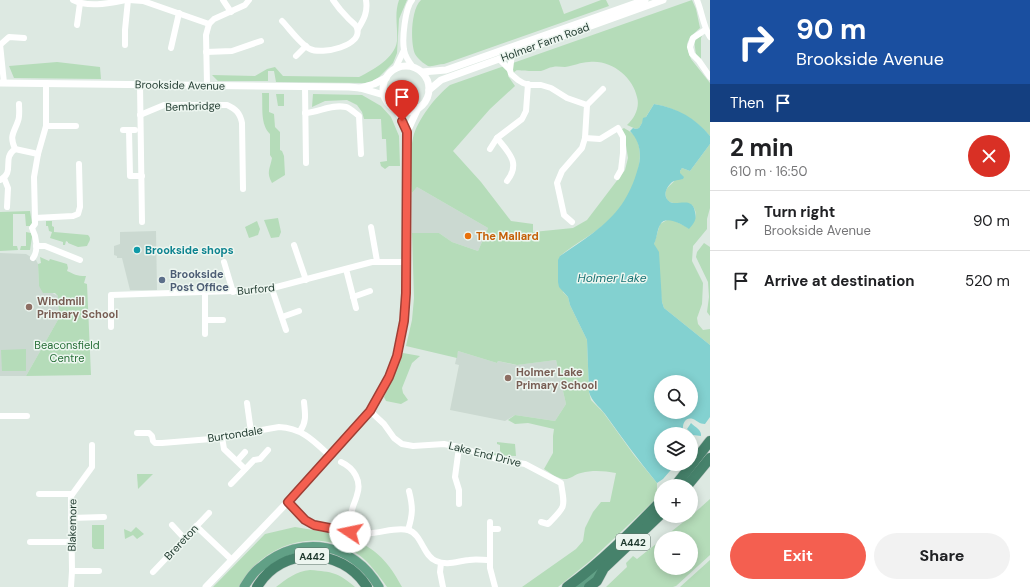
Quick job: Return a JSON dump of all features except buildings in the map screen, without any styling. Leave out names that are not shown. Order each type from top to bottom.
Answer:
[{"type":"highway","points":[[680,479],[710,441]]},
{"type":"highway","points":[[693,479],[710,458]]},
{"type":"highway","name":"A442","points":[[567,587],[633,530],[654,508]]},
{"type":"highway","name":"A442","points":[[589,587],[596,581],[604,568],[654,521]]},
{"type":"highway","name":"A442","points":[[257,587],[268,573],[280,564],[297,558],[313,556],[328,558],[343,564],[356,572],[367,587]]},
{"type":"main road","points":[[244,587],[260,566],[282,552],[309,546],[325,547],[340,551],[352,558],[372,575],[380,587]]},
{"type":"main road","points":[[580,587],[604,568]]},
{"type":"street","points":[[73,0],[80,3],[128,0],[144,1],[209,24]]},
{"type":"street","points":[[125,45],[128,0]]},
{"type":"street","points":[[161,7],[163,0]]},
{"type":"street","points":[[223,0],[231,12]]},
{"type":"street","points":[[207,85],[206,35],[209,24],[214,19],[244,5],[248,0]]},
{"type":"street","points":[[333,0],[358,29]]},
{"type":"street","points":[[282,21],[311,50],[335,50],[349,44],[356,36],[358,29],[366,15],[366,0]]},
{"type":"street","points":[[395,69],[404,50],[405,16],[412,0]]},
{"type":"street","name":"Holmer Farm Road","points":[[422,72],[446,70],[632,3],[645,0]]},
{"type":"street","name":"Holmer Farm Road","points":[[430,90],[441,80],[663,0]]},
{"type":"street","points":[[697,0],[705,30],[710,37]]},
{"type":"street","points":[[77,26],[80,3]]},
{"type":"street","points":[[171,48],[179,13]]},
{"type":"street","points":[[16,29],[16,37]]},
{"type":"street","points":[[705,30],[693,38],[690,47],[692,54],[710,77]]},
{"type":"street","points":[[2,83],[0,44],[9,37],[24,38]]},
{"type":"street","points":[[206,52],[232,51],[261,41]]},
{"type":"street","points":[[296,56],[306,46]]},
{"type":"street","points":[[404,50],[413,67]]},
{"type":"street","points":[[510,70],[512,54]]},
{"type":"street","points":[[499,59],[518,80],[528,84],[541,85],[551,88],[567,98],[587,105]]},
{"type":"street","points":[[401,66],[413,67],[422,72],[426,77],[430,90],[424,104],[412,111],[404,112],[397,110],[389,104],[384,95],[384,85],[386,78],[395,69],[401,66]]},
{"type":"street","name":"Brookside Avenue","points":[[360,88],[374,84],[386,78]]},
{"type":"street","name":"Brookside Avenue","points":[[2,83],[270,85],[360,88],[384,95]]},
{"type":"street","points":[[32,258],[36,251],[32,228],[35,224],[34,176],[38,154],[46,126],[46,83]]},
{"type":"street","points":[[140,84],[142,222]]},
{"type":"street","points":[[490,149],[497,138],[522,119],[526,111],[528,84]]},
{"type":"street","points":[[306,87],[306,163]]},
{"type":"street","points":[[572,222],[564,215],[557,183],[562,172],[582,148],[585,138],[587,105],[601,93]]},
{"type":"street","points":[[15,149],[12,133],[19,119],[18,104]]},
{"type":"street","name":"Bembridge","points":[[140,115],[164,105],[227,105],[236,109],[241,116],[242,123],[243,189]]},
{"type":"street","points":[[305,113],[317,112],[328,107],[347,107],[359,116],[361,154]]},
{"type":"street","points":[[206,587],[288,502],[370,411],[389,377],[400,349],[404,321],[406,293],[407,132],[418,108]]},
{"type":"street","points":[[397,110],[407,132]]},
{"type":"street","points":[[46,126],[76,126]]},
{"type":"street","points":[[585,138],[600,139],[618,128],[623,138],[621,170],[617,177]]},
{"type":"street","points":[[129,130],[130,176],[142,176]]},
{"type":"street","points":[[497,138],[512,156],[512,174],[507,181]]},
{"type":"street","points":[[15,149],[38,154]]},
{"type":"street","points":[[7,207],[8,188],[2,179],[8,171],[10,153],[15,149]]},
{"type":"street","points":[[35,218],[73,216],[78,214],[80,207],[79,164]]},
{"type":"street","points":[[371,226],[377,261]]},
{"type":"street","points":[[294,245],[306,280]]},
{"type":"street","points":[[36,246],[45,246],[80,260]]},
{"type":"street","name":"Burford","points":[[111,327],[111,295],[259,291],[272,289],[377,261],[406,262]]},
{"type":"street","points":[[224,262],[233,292]]},
{"type":"street","points":[[346,269],[356,308]]},
{"type":"street","points":[[272,289],[286,330]]},
{"type":"street","points":[[353,297],[370,291]]},
{"type":"street","points":[[205,292],[205,334]]},
{"type":"street","points":[[282,317],[299,311]]},
{"type":"street","points":[[205,320],[223,320]]},
{"type":"street","points":[[300,432],[305,422],[304,402]]},
{"type":"street","points":[[247,403],[251,432]]},
{"type":"street","name":"Lake End Drive","points":[[370,411],[384,424],[394,438],[402,444],[413,446],[444,444],[460,447],[496,459],[525,464],[561,483]]},
{"type":"street","points":[[0,416],[27,416]]},
{"type":"street","name":"Burtondale","points":[[137,433],[151,433],[153,442],[155,443],[222,437],[279,427],[289,428],[300,432],[330,456]]},
{"type":"street","points":[[222,437],[224,448],[245,469]]},
{"type":"street","name":"Blakemore","points":[[71,587],[71,496],[92,467],[92,445]]},
{"type":"street","points":[[457,501],[459,490],[455,477],[460,447]]},
{"type":"street","points":[[231,484],[254,460],[260,459],[268,450]]},
{"type":"street","points":[[237,461],[246,452]]},
{"type":"street","points":[[341,462],[350,463],[358,480],[359,486],[352,510],[350,532]]},
{"type":"street","points":[[541,522],[549,527],[562,509],[564,504],[561,483],[568,481]]},
{"type":"street","points":[[408,530],[412,519],[413,508],[409,491]]},
{"type":"street","points":[[39,494],[72,494]]},
{"type":"street","points":[[288,502],[305,520],[314,525],[350,532],[371,533],[408,530],[415,534],[429,556],[435,561],[441,563],[454,563],[469,560],[490,560]]},
{"type":"street","name":"Brereton","points":[[153,572],[209,513]]},
{"type":"street","points":[[71,518],[104,517]]},
{"type":"street","points":[[172,525],[184,538]]},
{"type":"street","points":[[196,526],[232,560]]},
{"type":"street","points":[[495,587],[490,568],[490,526],[498,529]]},
{"type":"street","points":[[30,542],[72,542]]},
{"type":"street","points":[[441,563],[440,572],[443,587]]},
{"type":"street","points":[[72,572],[99,571]]},
{"type":"shaded area","points":[[417,187],[488,228],[478,251],[452,242],[439,233],[412,233],[412,193]]},
{"type":"shaded area","points":[[156,231],[157,290],[130,290],[122,258],[117,258],[117,256],[114,255],[114,246],[120,244],[120,232]]},
{"type":"shaded area","name":"Windmill Primary School","points":[[0,253],[26,254],[36,260],[38,264],[39,286],[58,296],[59,318],[26,376],[0,376]]},
{"type":"shaded area","name":"Holmer Lake Primary School","points":[[458,351],[497,363],[498,361],[516,365],[556,360],[566,404],[555,421],[515,415],[505,421],[450,410],[459,365],[455,364]]},
{"type":"green space","points":[[399,0],[407,0],[399,19],[397,53],[393,63],[379,77],[371,82],[276,82],[274,71],[268,71],[268,81],[218,81],[212,75],[255,76],[267,69],[275,67],[283,76],[359,77],[382,63],[392,53],[397,41],[396,15]]},
{"type":"green space","points":[[421,0],[559,0],[564,14],[601,0],[606,0],[609,6],[444,64],[428,66],[416,56],[412,42],[413,18]]},
{"type":"green space","points":[[692,0],[696,9],[700,28],[690,37],[687,44],[691,59],[710,83],[710,136],[692,119],[678,111],[654,104],[639,128],[636,129],[627,125],[634,116],[638,105],[635,90],[631,83],[626,76],[613,66],[605,63],[586,62],[565,67],[552,67],[541,71],[517,70],[508,76],[515,86],[490,109],[453,151],[481,182],[511,221],[533,224],[533,232],[573,228],[587,220],[625,170],[628,158],[626,145],[619,131],[624,128],[633,134],[637,140],[640,160],[638,171],[635,182],[624,202],[612,218],[560,256],[563,292],[568,297],[570,305],[587,340],[589,392],[591,400],[603,412],[634,455],[654,479],[654,501],[590,561],[558,587],[522,587],[576,549],[583,541],[585,528],[593,512],[601,502],[610,502],[616,473],[590,471],[566,479],[556,476],[544,469],[553,453],[554,429],[528,423],[515,424],[508,420],[515,415],[555,421],[566,404],[556,360],[517,365],[498,361],[497,363],[458,351],[457,358],[406,346],[412,320],[414,298],[412,233],[439,233],[452,242],[478,251],[488,228],[417,187],[412,193],[411,158],[415,131],[428,109],[439,95],[450,85]]},
{"type":"green space","points":[[702,36],[701,59],[696,55],[694,40],[697,37]]},
{"type":"green space","points":[[57,62],[100,67],[101,79],[14,78],[9,66]]},
{"type":"green space","points":[[262,93],[269,93],[269,112],[274,114],[275,127],[280,132],[280,150],[284,156],[285,175],[272,183],[269,173],[272,158],[270,155],[270,134],[263,120]]},
{"type":"green space","points":[[276,94],[284,94],[284,106],[278,106]]},
{"type":"green space","points":[[313,94],[362,95],[381,106],[391,117],[399,136],[400,166],[389,166],[385,169],[381,166],[380,162],[387,161],[386,139],[382,139],[381,119],[364,119],[362,112],[357,105],[347,100],[325,101],[312,107]]},
{"type":"green space","points":[[710,144],[710,208],[707,219],[707,229],[693,246],[692,261],[703,283],[702,304],[697,318],[698,324],[703,330],[710,329],[710,345],[664,308],[654,244],[660,224],[667,220],[673,220],[689,228],[693,222],[696,214],[692,205],[670,202],[666,198],[665,194],[668,187],[677,177],[682,168],[690,171]]},
{"type":"green space","points":[[30,211],[32,223],[30,226],[26,226],[25,214],[13,214],[13,246],[17,246],[18,250],[0,251],[0,212]]},
{"type":"green space","points":[[278,218],[281,232],[279,237],[271,238],[264,220]]},
{"type":"green space","points":[[46,221],[52,221],[54,232],[88,235],[90,239],[87,246],[78,247],[66,241],[65,245],[63,245],[63,242],[50,238],[52,232],[49,231],[48,226],[46,226]]},
{"type":"green space","points":[[257,221],[260,229],[258,235],[249,238],[245,227]]},
{"type":"green space","points":[[26,232],[31,233],[32,237],[30,250],[20,250],[21,246],[26,246]]},
{"type":"green space","points":[[704,243],[710,247],[710,316],[707,312],[709,297],[708,282],[696,257],[697,252]]},
{"type":"green space","name":"Beaconsfield Centre","points":[[40,257],[49,261],[50,259],[67,264],[67,271],[77,275],[86,276],[84,283],[87,284],[91,375],[26,376],[59,318],[58,296],[55,293],[43,293],[39,286],[38,264],[41,263]]},
{"type":"green space","points":[[26,349],[26,371],[2,371],[1,350]]},
{"type":"green space","points":[[403,353],[420,356],[412,363],[402,388],[403,393],[408,400],[401,404],[386,401],[384,397]]},
{"type":"green space","points":[[497,442],[515,444],[516,456],[491,455],[491,453],[501,454],[500,445],[497,444]]},
{"type":"green space","points":[[137,474],[153,474],[138,489]]},
{"type":"green space","points":[[710,499],[710,555],[698,566],[698,531],[672,531],[682,523],[698,523],[698,510]]},
{"type":"green space","points":[[92,525],[104,525],[104,549],[94,549],[92,547]]},
{"type":"green space","points":[[136,527],[144,534],[137,539],[133,535],[125,539],[124,529],[131,532]]},
{"type":"green space","points":[[295,527],[344,537],[370,548],[382,558],[392,570],[402,587],[387,587],[367,562],[346,547],[318,541],[304,541],[290,544],[265,557],[253,567],[239,587],[213,587],[265,534]]},
{"type":"green space","points":[[654,546],[654,575],[688,575],[673,587],[606,587],[627,567],[626,563],[633,556],[637,559]]},
{"type":"green space","points":[[710,560],[710,587],[680,587],[693,575],[698,575],[698,571]]},
{"type":"green space","points":[[310,570],[324,571],[334,574],[344,578],[355,587],[276,587],[296,574]]},
{"type":"water","name":"Holmer Lake","points":[[654,104],[671,108],[692,119],[710,136],[710,144],[690,171],[682,168],[680,173],[684,177],[683,179],[672,182],[669,185],[665,195],[670,202],[684,202],[691,204],[694,207],[696,217],[695,221],[689,229],[674,221],[666,220],[662,222],[654,244],[659,252],[662,302],[664,308],[710,345],[710,417],[705,424],[693,419],[698,419],[698,375],[654,375],[654,419],[687,419],[683,427],[654,427],[654,471],[670,471],[663,479],[654,479],[590,395],[587,340],[570,305],[568,297],[559,287],[558,282],[558,260],[560,256],[585,239],[609,219],[627,197],[635,178],[640,158],[638,144],[630,131],[633,128],[639,128],[643,118],[646,117]]},
{"type":"water","points":[[691,423],[696,427],[688,427]]},
{"type":"water","points":[[698,429],[701,434],[701,436],[698,436]]},
{"type":"place","name":"The Mallard","points":[[468,236]]},
{"type":"place","name":"Brookside shops","points":[[137,250]]},
{"type":"place","name":"Brookside Post Office","points":[[162,280]]},
{"type":"place","name":"Windmill Primary School","points":[[29,307]]},
{"type":"place","name":"Holmer Lake Primary School","points":[[508,378]]},
{"type":"route","points":[[350,532],[314,525],[300,516],[288,502],[346,440],[370,411],[389,377],[400,349],[406,293],[407,132],[402,121]]}]
